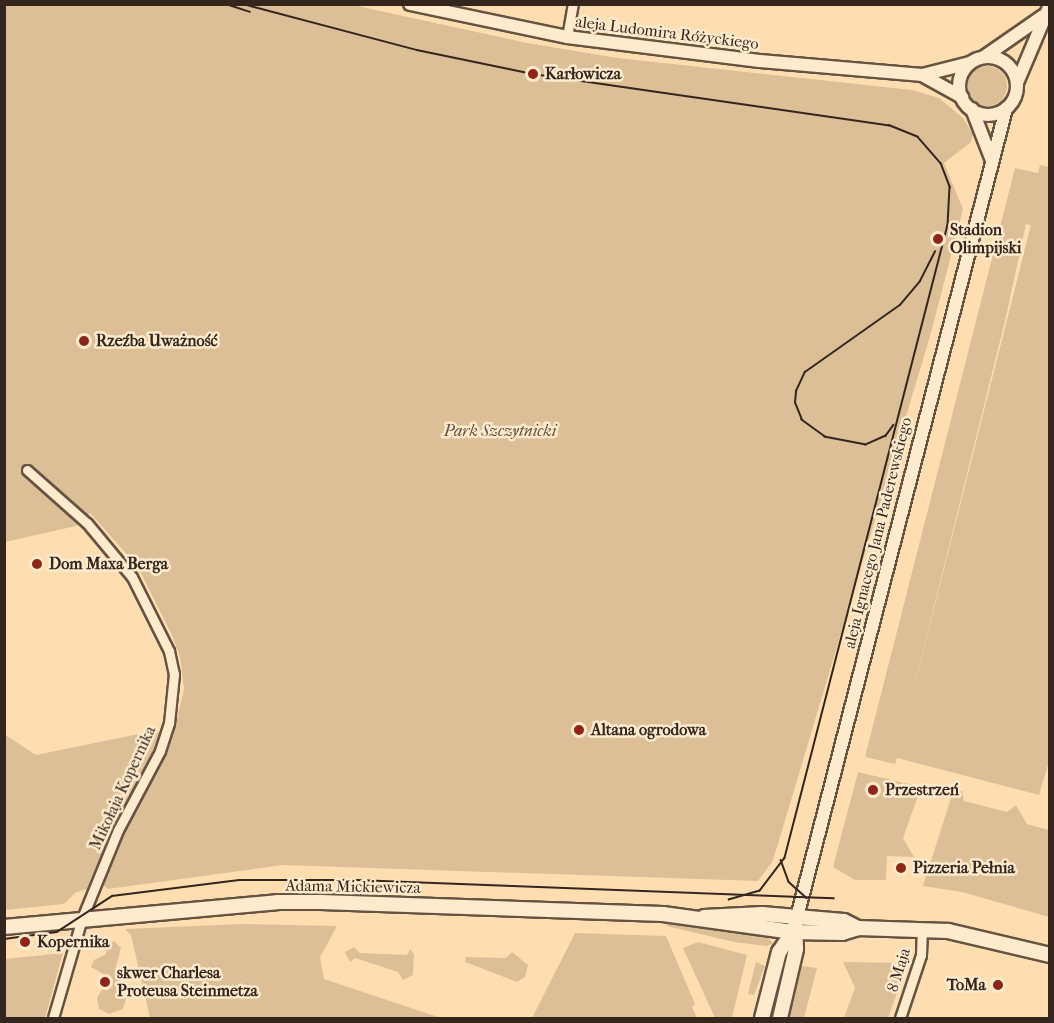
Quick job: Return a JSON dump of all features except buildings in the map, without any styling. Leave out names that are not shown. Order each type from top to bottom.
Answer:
[{"type":"main road","name":"Adama Mickiewicza","points":[[4,927],[82,918],[298,902],[702,917],[723,914],[797,917],[844,921],[858,928]]},
{"type":"main road","name":"Adama Mickiewicza","points":[[702,917],[722,924],[793,932],[842,933],[858,928],[966,933],[1050,955]]},
{"type":"main road","points":[[762,1018],[778,952],[793,932],[797,917]]},
{"type":"main road","points":[[780,1018],[796,949],[793,932]]},
{"type":"street","name":"aleja Ludomira Różyckiego","points":[[410,4],[567,37],[760,61],[922,75],[970,63]]},
{"type":"street","points":[[567,37],[573,4]]},
{"type":"street","points":[[991,158],[972,109],[962,97],[960,79],[970,63],[997,50],[1046,11]]},
{"type":"street","points":[[972,109],[991,114],[1006,109],[1015,99],[1017,83],[1046,11]]},
{"type":"street","points":[[984,57],[1009,66],[1017,83]]},
{"type":"street","name":"aleja Ludomira Różyckiego","points":[[922,75],[962,97]]},
{"type":"street","name":"aleja Ignacego Jana Paderewskiego","points":[[797,917],[991,158],[1006,109]]},
{"type":"street","name":"Mikołaja Kopernika","points":[[27,470],[87,523],[128,571],[170,651],[174,674],[169,723],[160,751],[118,830],[82,918],[53,1018]]},
{"type":"street","name":"8 Maja","points":[[900,1018],[921,955],[922,930]]},
{"type":"green space","name":"Park Szczytnicki","points":[[5,5],[353,5],[527,43],[618,58],[912,90],[939,98],[963,118],[973,134],[971,142],[944,163],[963,209],[931,333],[778,844],[772,862],[758,881],[283,865],[108,889],[103,885],[76,892],[64,904],[5,910],[4,734],[36,755],[153,731],[173,736],[184,689],[180,657],[172,635],[138,567],[90,513],[76,526],[5,542]]},
{"type":"green space","points":[[987,66],[1001,72],[1007,86],[1001,100],[987,106],[973,100],[967,86],[973,72]]},
{"type":"green space","points":[[1040,165],[1050,167],[1050,758],[1039,795],[897,758],[895,764],[865,757],[1015,168],[1038,173]],"holes":[[[1026,224],[1031,225],[906,719],[1005,321]]]},
{"type":"green space","points":[[858,772],[921,787],[903,838],[914,857],[887,856],[886,880],[855,880],[833,867]]},
{"type":"green space","points":[[932,788],[962,791],[964,801],[1007,812],[1016,805],[1027,824],[1049,830],[1049,917],[962,892],[923,886],[951,798]]},
{"type":"green space","points":[[663,919],[764,934],[773,943],[767,946],[734,942],[667,926]]},
{"type":"green space","points":[[242,924],[337,926],[320,957],[324,979],[441,1018],[150,1018],[131,935],[125,929]]},
{"type":"green space","points":[[575,933],[666,936],[695,1004],[692,1007],[697,1018],[532,1018]]},
{"type":"green space","points":[[114,941],[121,948],[115,970],[128,992],[123,1009],[109,1014],[99,1009],[97,998],[109,977],[91,967],[94,960],[106,954],[107,945]]},
{"type":"green space","points":[[698,942],[747,955],[732,1018],[715,1018],[683,948]]},
{"type":"green space","points":[[354,947],[360,953],[407,955],[410,949],[414,954],[413,975],[403,980],[398,972],[355,958],[350,962],[345,952]]},
{"type":"green space","points":[[512,952],[528,965],[525,977],[517,982],[465,962],[466,957],[506,958]]},
{"type":"green space","points":[[63,953],[45,1018],[5,1018],[5,959]]},
{"type":"green space","points":[[756,962],[765,966],[754,995],[748,994]]},
{"type":"green space","points":[[843,962],[908,963],[888,1018],[844,1018],[855,988]]},
{"type":"green space","points":[[801,966],[817,968],[804,1018],[789,1018]]},
{"type":"tram line","points":[[226,4],[250,12]]},
{"type":"tram line","points":[[243,4],[417,50],[533,74],[889,125],[918,137],[941,163],[950,187],[948,225],[785,858],[760,891],[729,900]]},
{"type":"tram line","points":[[894,425],[886,436],[866,445],[825,437],[802,420],[795,403],[796,391],[805,372],[900,305],[920,281],[935,252]]},
{"type":"tram line","points":[[781,860],[789,882],[807,898]]},
{"type":"tram line","points":[[4,939],[57,932],[112,896],[239,880],[356,880],[834,898]]},
{"type":"place","name":"Karłowicza","points":[[533,74]]},
{"type":"place","name":"Stadion Olimpijski","points":[[938,239]]},
{"type":"place","name":"Rzeźba Uważność","points":[[84,341]]},
{"type":"place","name":"Dom Maxa Berga","points":[[37,564]]},
{"type":"place","name":"Altana ogrodowa","points":[[579,730]]},
{"type":"place","name":"Przestrzeń","points":[[873,790]]},
{"type":"place","name":"Pizzeria Pełnia","points":[[901,868]]},
{"type":"place","name":"Kopernika","points":[[25,942]]},
{"type":"place","name":"skwer Charlesa Proteusa Steinmetza","points":[[105,982]]},
{"type":"place","name":"ToMa","points":[[998,985]]}]
